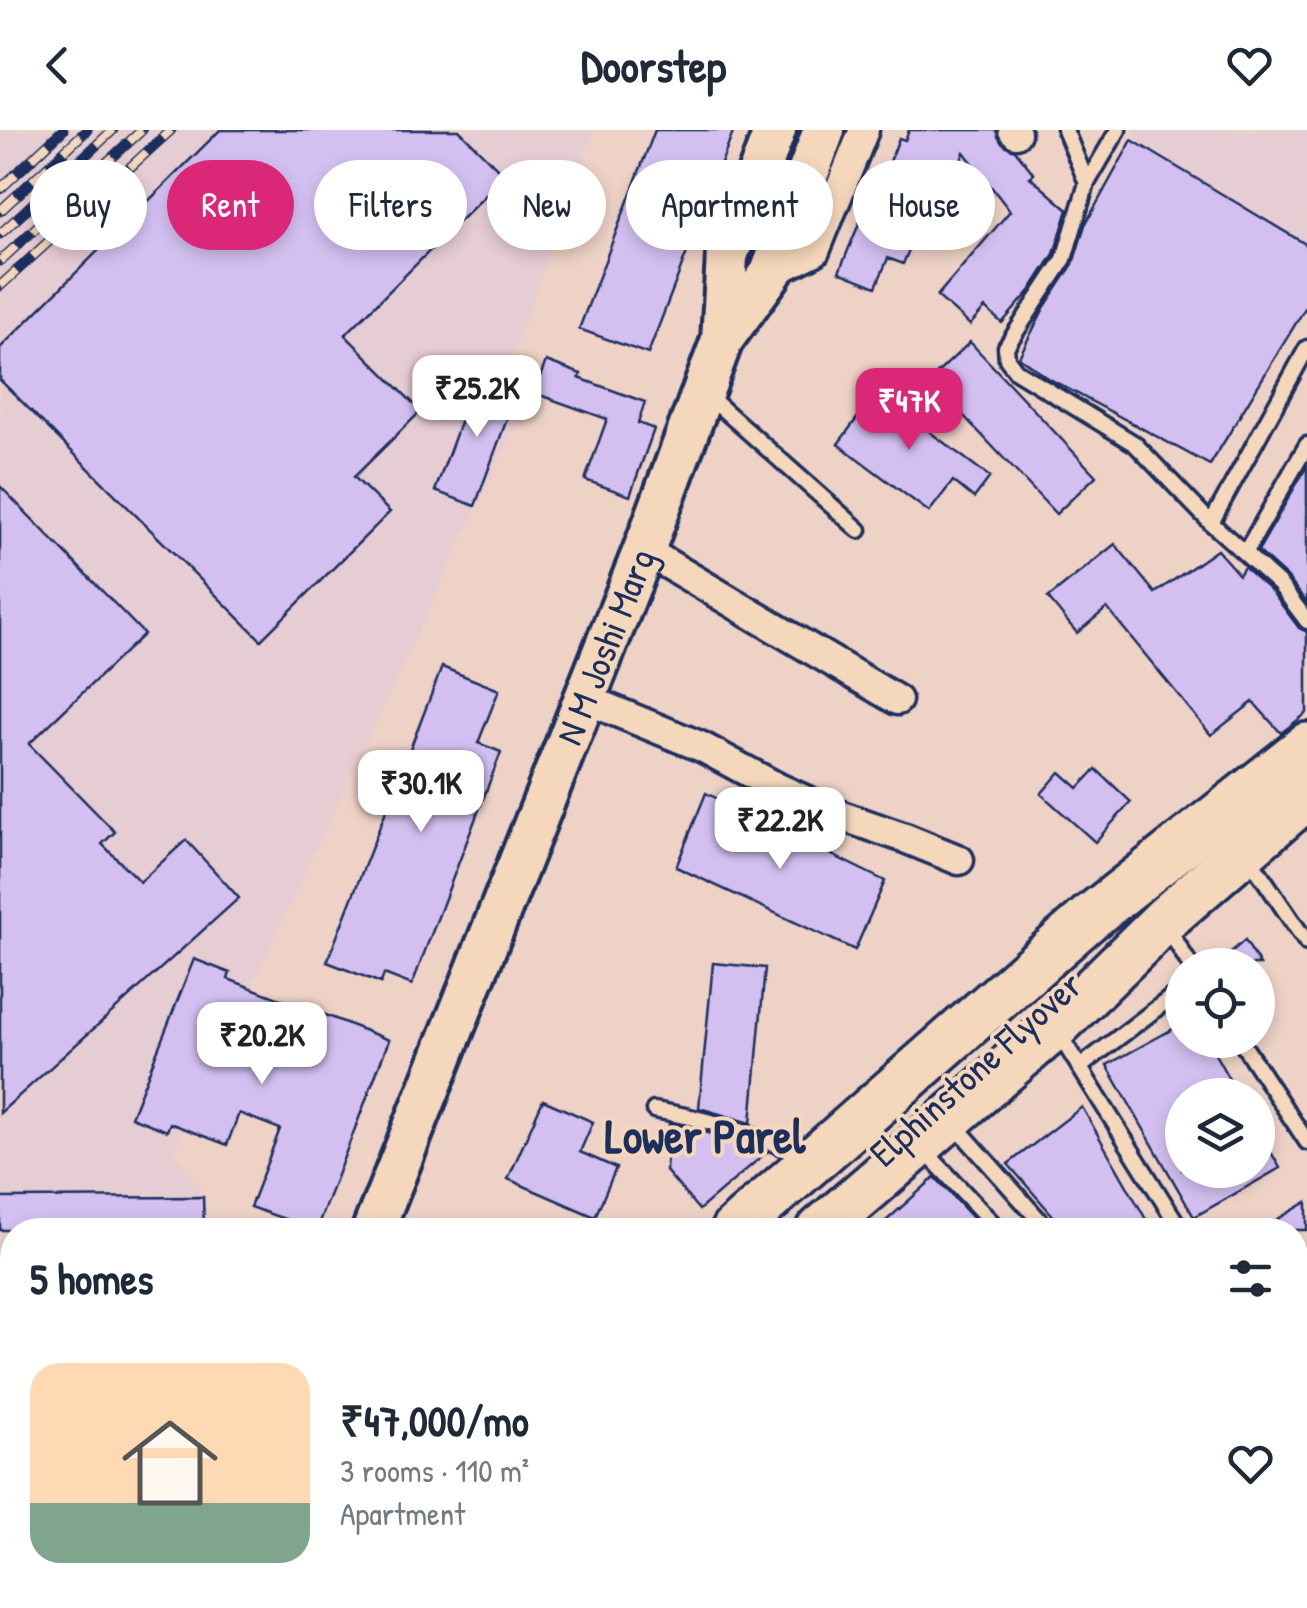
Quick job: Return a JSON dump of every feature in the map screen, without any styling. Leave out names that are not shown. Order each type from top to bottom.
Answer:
[{"type":"main road","points":[[722,340],[727,256],[775,130]]},
{"type":"main road","points":[[722,340],[770,273],[824,130]]},
{"type":"main road","points":[[727,256],[770,273]]},
{"type":"main road","name":"N M Joshi Marg","points":[[377,1218],[644,550],[722,340]]},
{"type":"main road","points":[[748,1218],[811,1162],[1095,948],[1307,746]]},
{"type":"main road","points":[[830,1218],[1054,1026],[1095,948],[1164,920],[1307,796]]},
{"type":"main road","name":"Elphinstone Flyover","points":[[828,1218],[1009,1045],[1095,948]]},
{"type":"main road","name":"Elphinstone Flyover","points":[[778,1218],[1095,948]]},
{"type":"street","points":[[770,273],[815,251],[864,130]]},
{"type":"street","points":[[644,550],[897,700]]},
{"type":"street","points":[[584,698],[702,746],[833,813],[959,860]]},
{"type":"lane","points":[[1064,130],[1087,183]]},
{"type":"lane","points":[[1118,130],[1087,183],[1064,260],[1006,347],[1007,359],[1016,371],[1135,444],[1210,522],[1280,586],[1307,620]]},
{"type":"lane","points":[[1210,522],[1307,348]]},
{"type":"lane","points":[[704,390],[730,418],[859,530]]},
{"type":"lane","points":[[1245,553],[1307,445]]},
{"type":"lane","points":[[1245,852],[1307,943]]},
{"type":"lane","points":[[1164,920],[1180,948]]},
{"type":"lane","points":[[1080,1066],[1165,1002]]},
{"type":"lane","points":[[1054,1026],[1175,1218]]},
{"type":"lane","points":[[1252,1058],[1307,1142]]},
{"type":"lane","points":[[654,1110],[697,1117],[745,1132],[779,1144],[811,1162]]},
{"type":"lane","points":[[934,1131],[990,1218]]},
{"type":"lane","points":[[934,1131],[1034,1218]]},
{"type":"shaded area","points":[[0,130],[594,130],[583,160],[487,160],[487,250],[551,250],[511,360],[529,397],[173,1152],[199,1185],[210,1218],[0,1218]]},
{"type":"shaded area","points":[[1137,130],[1307,130],[1307,305],[1210,465],[1017,361]]},
{"type":"building","points":[[220,130],[459,130],[489,160],[487,194],[467,214],[467,160],[314,160],[314,250],[431,250],[345,335],[421,411],[354,477],[390,512],[261,640],[0,380],[0,348],[99,250],[147,250],[147,202],[167,183],[167,250],[294,250],[294,160],[190,160]]},
{"type":"building","points":[[655,130],[734,130],[722,160],[644,160]]},
{"type":"building","points":[[909,130],[996,130],[1001,142],[1015,150],[1034,174],[1030,177],[1068,210],[1054,254],[1030,291],[1002,323],[985,308],[970,325],[937,296],[977,250],[995,250],[995,228],[1010,211],[995,192],[995,160],[970,160],[964,152],[961,160],[891,160],[899,138],[905,140]]},
{"type":"building","points":[[1132,140],[1307,245],[1307,305],[1210,465],[1048,378],[1019,357],[1073,264],[1085,225]]},
{"type":"building","points":[[626,206],[626,250],[688,250],[648,354],[579,329]]},
{"type":"building","points":[[853,238],[853,250],[909,250],[903,264],[888,258],[876,287],[839,272]]},
{"type":"building","points":[[970,342],[1096,476],[1056,514],[930,380]]},
{"type":"building","points":[[546,361],[581,374],[579,378],[645,402],[638,423],[654,429],[630,496],[585,480],[607,419],[534,393]]},
{"type":"building","points":[[478,374],[518,389],[475,506],[435,491]]},
{"type":"building","points":[[880,387],[899,401],[895,406],[990,477],[974,498],[953,481],[929,512],[838,444]]},
{"type":"building","points":[[1307,466],[1307,603],[1287,577],[1258,551]]},
{"type":"building","points":[[0,486],[144,634],[29,744],[115,832],[102,844],[140,882],[186,840],[239,898],[0,1113]]},
{"type":"building","points":[[1115,544],[1155,593],[1217,550],[1239,575],[1244,567],[1307,632],[1307,713],[1281,733],[1253,702],[1211,735],[1107,608],[1077,633],[1048,598]]},
{"type":"building","points":[[442,667],[499,690],[478,743],[501,752],[412,985],[384,974],[381,983],[327,962]]},
{"type":"building","points":[[1096,769],[1131,802],[1095,842],[1041,794],[1060,772],[1078,788]]},
{"type":"building","points":[[706,793],[885,881],[855,950],[676,867]]},
{"type":"building","points":[[194,959],[230,973],[228,979],[283,1000],[270,1036],[309,1052],[323,1014],[389,1040],[321,1218],[282,1218],[250,1207],[280,1129],[239,1113],[227,1145],[170,1123],[167,1131],[131,1117]]},
{"type":"building","points":[[713,963],[765,968],[751,1123],[699,1108]]},
{"type":"building","points":[[1165,1033],[1165,1058],[1217,1058],[1228,1078],[1165,1078],[1165,1166],[1107,1065]]},
{"type":"building","points":[[543,1100],[593,1122],[580,1152],[616,1168],[595,1217],[508,1179]]},
{"type":"building","points":[[1082,1107],[1145,1218],[1055,1218],[1008,1164]]},
{"type":"building","points":[[669,1124],[729,1138],[767,1152],[699,1210],[666,1171]]},
{"type":"building","points":[[935,1177],[973,1218],[889,1218]]},
{"type":"building","points":[[1177,1188],[1245,1188],[1194,1217]]},
{"type":"building","points":[[203,1197],[204,1218],[0,1218],[0,1198]]},
{"type":"building","points":[[1307,1202],[1307,1218],[1280,1218]]},
{"type":"railway","points":[[0,189],[63,130]]},
{"type":"railway","points":[[0,211],[87,130]]},
{"type":"railway","points":[[0,234],[113,130]]},
{"type":"railway","points":[[0,261],[142,130]]},
{"type":"railway","points":[[0,286],[171,130]]},
{"type":"district","name":"Lower Parel","points":[[705,1136]]}]
